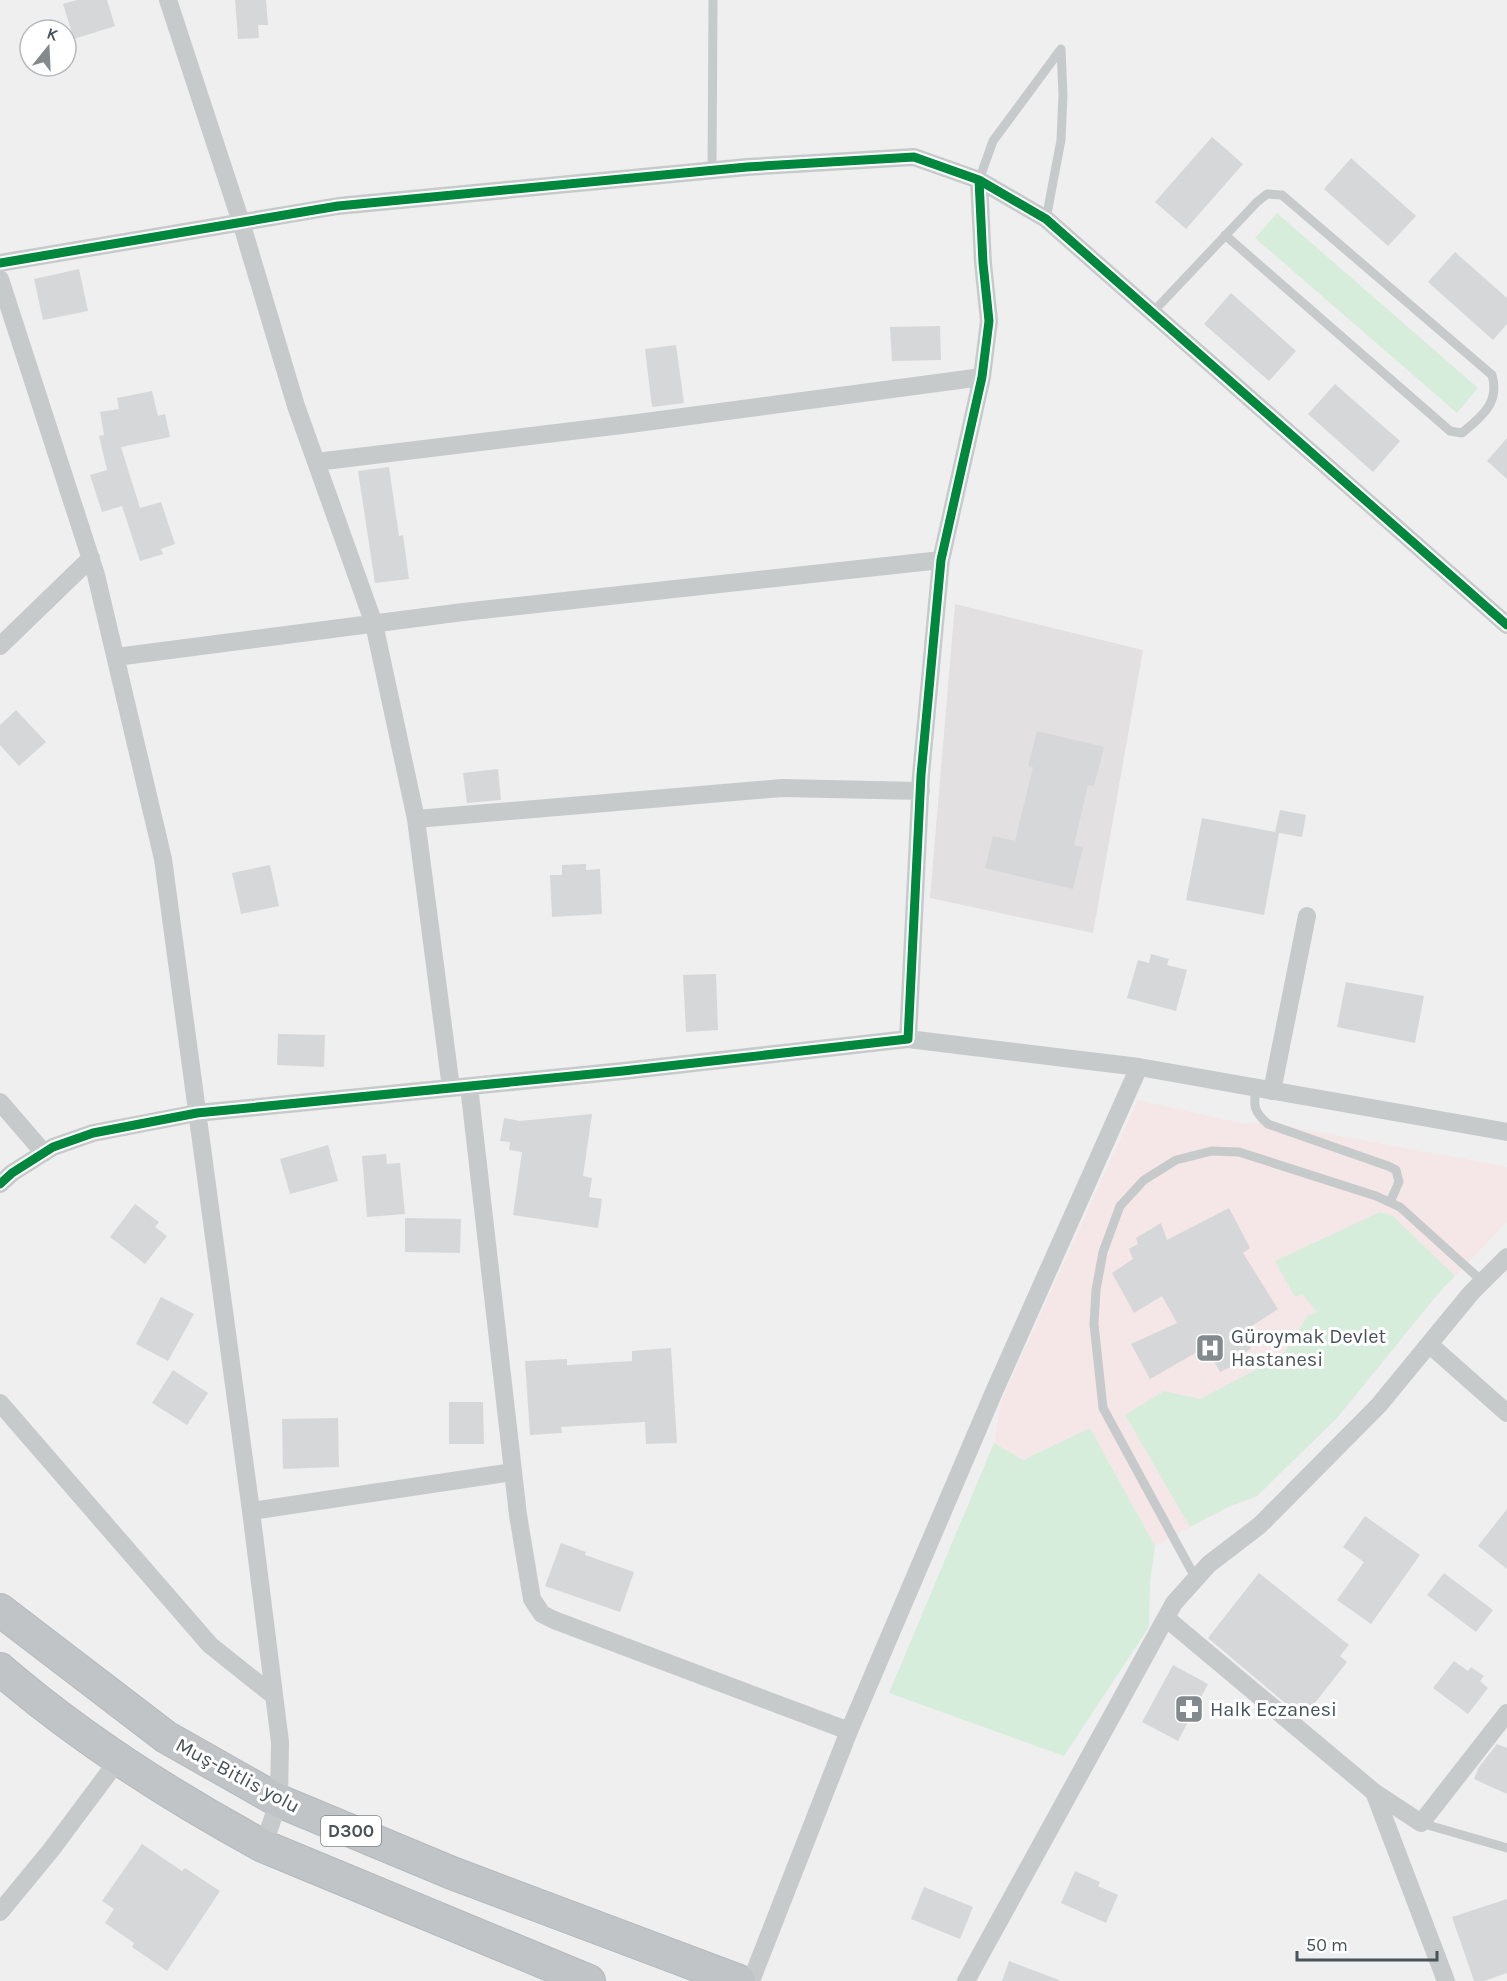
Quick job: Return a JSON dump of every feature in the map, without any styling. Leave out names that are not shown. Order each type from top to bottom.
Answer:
[{"type":"highway","name":"Muş-Bitlis yolu","points":[[0,1610],[166,1737],[279,1801],[452,1873],[740,1981]]},
{"type":"highway","name":"D300","points":[[0,1669],[37,1702],[97,1745],[233,1830],[263,1846],[588,1981]]},
{"type":"street","points":[[168,0],[241,222],[296,406],[374,624],[416,819],[460,1087],[532,1599],[542,1614],[554,1620],[849,1731]]},
{"type":"street","points":[[0,263],[338,206],[712,170],[914,157],[979,180],[1046,219],[1507,625]]},
{"type":"street","points":[[908,1039],[921,791],[940,560],[982,377],[989,321],[983,263],[979,180]]},
{"type":"street","points":[[0,279],[91,558],[163,859],[280,1742],[279,1801],[263,1846]]},
{"type":"street","points":[[316,462],[618,426],[982,377]]},
{"type":"street","points":[[0,646],[91,558]]},
{"type":"street","points":[[116,657],[475,611],[940,560]]},
{"type":"street","points":[[416,819],[782,788],[921,791]]},
{"type":"street","points":[[1264,1089],[1307,916]]},
{"type":"street","points":[[0,1184],[12,1173],[53,1147],[93,1133],[197,1113],[908,1039],[1139,1067],[1507,1132]]},
{"type":"street","points":[[751,1981],[849,1731],[993,1394],[1139,1067]]},
{"type":"street","points":[[0,1102],[44,1153]]},
{"type":"street","points":[[966,1981],[1174,1603],[1209,1564],[1260,1525],[1379,1405],[1429,1344],[1507,1257]]},
{"type":"street","points":[[1429,1344],[1507,1413]]},
{"type":"street","points":[[0,1402],[210,1645],[274,1696]]},
{"type":"street","points":[[251,1511],[513,1472]]},
{"type":"street","points":[[1166,1618],[1374,1792],[1421,1823],[1507,1713]]},
{"type":"street","points":[[0,1912],[51,1850],[119,1759]]},
{"type":"street","points":[[1374,1792],[1446,1981]]},
{"type":"lane","points":[[712,170],[713,0]]},
{"type":"lane","points":[[979,180],[993,141],[1061,49],[1061,140],[1046,219]]},
{"type":"lane","points":[[1153,312],[1225,235],[1257,202],[1268,194],[1282,195],[1492,375],[1495,387],[1494,399],[1476,421],[1462,433],[1450,431],[1225,235]]},
{"type":"lane","points":[[1264,1089],[1253,1102],[1256,1111],[1268,1124],[1396,1170],[1399,1182],[1389,1202]]},
{"type":"lane","points":[[1196,1579],[1103,1408],[1094,1324],[1096,1290],[1103,1252],[1120,1206],[1144,1180],[1176,1160],[1212,1151],[1239,1152],[1376,1196],[1400,1207],[1483,1282]]},
{"type":"lane","points":[[1421,1823],[1507,1848]]},
{"type":"shaded area","points":[[955,604],[1143,650],[1093,933],[930,898]]},
{"type":"shaded area","name":"Güroymak Devlet Hastanesi","points":[[1138,1100],[1245,1124],[1266,1122],[1507,1167],[1507,1222],[1437,1295],[1337,1418],[1257,1496],[1228,1507],[1155,1546],[1090,1428],[1023,1460],[994,1443],[1001,1401]]},
{"type":"green space","points":[[1277,213],[1478,388],[1457,413],[1255,238]]},
{"type":"green space","points":[[1380,1212],[1393,1216],[1455,1276],[1337,1418],[1257,1496],[1228,1507],[1190,1527],[1125,1415],[1164,1391],[1200,1399],[1282,1356],[1308,1315],[1317,1312],[1302,1294],[1295,1297],[1275,1261]]},
{"type":"green space","points":[[1090,1428],[1155,1546],[1150,1583],[1149,1627],[1064,1756],[889,1693],[994,1443],[1023,1460]]},
{"type":"building","points":[[77,0],[107,0],[115,26],[78,38],[78,18],[67,18],[63,4]]},
{"type":"building","points":[[235,0],[266,0],[268,25],[258,25],[259,38],[238,39]]},
{"type":"building","points":[[1212,137],[1243,164],[1186,229],[1155,202]]},
{"type":"building","points":[[1351,158],[1416,216],[1388,246],[1324,189]]},
{"type":"building","points":[[1455,252],[1507,298],[1507,324],[1493,340],[1428,282]]},
{"type":"building","points":[[79,269],[88,311],[43,320],[34,279]]},
{"type":"building","points":[[1231,293],[1296,351],[1269,381],[1204,324]]},
{"type":"building","points":[[940,326],[941,360],[892,361],[890,327]]},
{"type":"building","points":[[676,345],[684,403],[652,407],[645,349]]},
{"type":"building","points":[[1335,384],[1400,441],[1373,472],[1308,414]]},
{"type":"building","points":[[152,391],[158,416],[165,414],[170,437],[121,447],[140,508],[161,502],[175,544],[161,549],[163,554],[140,561],[122,506],[102,512],[90,475],[107,470],[99,436],[104,435],[100,412],[119,409],[117,398]]},
{"type":"building","points":[[1507,438],[1507,479],[1487,461]]},
{"type":"building","points":[[389,467],[399,536],[403,535],[409,579],[375,583],[358,471]]},
{"type":"building","points":[[16,710],[46,742],[19,766],[0,745],[0,725]]},
{"type":"building","points":[[1037,731],[1104,747],[1094,786],[1088,785],[1074,845],[1083,847],[1073,889],[985,868],[993,836],[1015,841],[1033,767],[1028,766]]},
{"type":"building","points":[[498,769],[501,800],[467,803],[463,773]]},
{"type":"building","points":[[1280,810],[1306,815],[1302,837],[1279,833],[1264,915],[1186,900],[1202,818],[1275,832]]},
{"type":"building","points":[[586,864],[586,870],[600,869],[602,914],[552,917],[550,875],[562,875],[562,865]]},
{"type":"building","points":[[270,865],[279,906],[241,914],[232,873]]},
{"type":"building","points":[[1151,954],[1169,959],[1167,965],[1187,970],[1176,1011],[1127,998],[1138,960],[1149,963]]},
{"type":"building","points":[[716,974],[718,1030],[686,1032],[683,975]]},
{"type":"building","points":[[1346,982],[1424,996],[1415,1043],[1337,1027]]},
{"type":"building","points":[[278,1034],[325,1035],[324,1067],[277,1065]]},
{"type":"building","points":[[592,1114],[583,1176],[592,1178],[589,1197],[602,1199],[598,1228],[513,1215],[522,1152],[509,1150],[510,1142],[500,1141],[504,1118],[520,1121]]},
{"type":"building","points":[[328,1145],[338,1181],[290,1194],[280,1159]]},
{"type":"building","points":[[386,1154],[387,1164],[400,1163],[405,1214],[367,1217],[362,1156]]},
{"type":"building","points":[[135,1204],[159,1222],[155,1227],[167,1236],[145,1264],[110,1237]]},
{"type":"building","points":[[1229,1208],[1250,1248],[1243,1253],[1278,1309],[1241,1333],[1251,1348],[1245,1353],[1249,1358],[1220,1372],[1206,1347],[1150,1379],[1131,1344],[1177,1323],[1162,1296],[1134,1313],[1112,1273],[1133,1259],[1129,1249],[1138,1244],[1136,1238],[1161,1223],[1167,1240]]},
{"type":"building","points":[[405,1218],[461,1219],[460,1253],[405,1252]]},
{"type":"building","points":[[161,1297],[194,1314],[168,1361],[136,1344]]},
{"type":"building","points":[[671,1348],[677,1443],[646,1444],[645,1422],[561,1427],[562,1433],[530,1435],[525,1361],[567,1359],[567,1365],[632,1361],[632,1351]]},
{"type":"building","points":[[173,1370],[208,1393],[187,1425],[152,1403]]},
{"type":"building","points":[[449,1402],[483,1402],[484,1444],[449,1444]]},
{"type":"building","points":[[338,1418],[339,1467],[283,1469],[282,1419]]},
{"type":"building","points":[[1507,1509],[1507,1569],[1478,1546]]},
{"type":"building","points":[[1365,1516],[1420,1555],[1371,1624],[1337,1600],[1364,1562],[1343,1547]]},
{"type":"building","points":[[561,1543],[586,1552],[585,1555],[634,1572],[620,1612],[545,1586]]},
{"type":"building","points":[[1259,1573],[1349,1645],[1340,1656],[1347,1662],[1303,1718],[1208,1638]]},
{"type":"building","points":[[1444,1573],[1493,1610],[1476,1632],[1427,1595]]},
{"type":"building","points":[[1454,1661],[1468,1671],[1471,1667],[1484,1676],[1480,1681],[1488,1688],[1468,1714],[1433,1688]]},
{"type":"building","points":[[1173,1665],[1208,1684],[1178,1741],[1142,1722]]},
{"type":"building","points":[[1497,1744],[1507,1748],[1507,1794],[1474,1779],[1479,1767]]},
{"type":"building","points":[[142,1844],[182,1871],[185,1868],[220,1891],[167,1971],[132,1947],[134,1943],[105,1923],[114,1909],[102,1901]]},
{"type":"building","points":[[1075,1871],[1100,1882],[1098,1886],[1118,1895],[1106,1923],[1061,1903]]},
{"type":"building","points":[[924,1887],[973,1907],[960,1939],[911,1919]]},
{"type":"building","points":[[1507,1899],[1507,1973],[1484,1981],[1474,1981],[1452,1917]]},
{"type":"building","points":[[1009,1961],[1059,1980],[1059,1981],[1002,1981]]},
{"type":"cycle path","points":[[0,263],[338,206],[747,167],[914,157],[979,180],[1046,219],[1507,625]]},
{"type":"cycle path","points":[[0,1184],[12,1173],[53,1147],[93,1133],[197,1113],[623,1071],[908,1039],[921,775],[941,560],[982,377],[989,321],[983,263],[979,180]]},
{"type":"place","name":"Güroymak Devlet Hastanesi","points":[[1210,1348]]},
{"type":"place","name":"Halk Eczanesi","points":[[1189,1709]]}]
